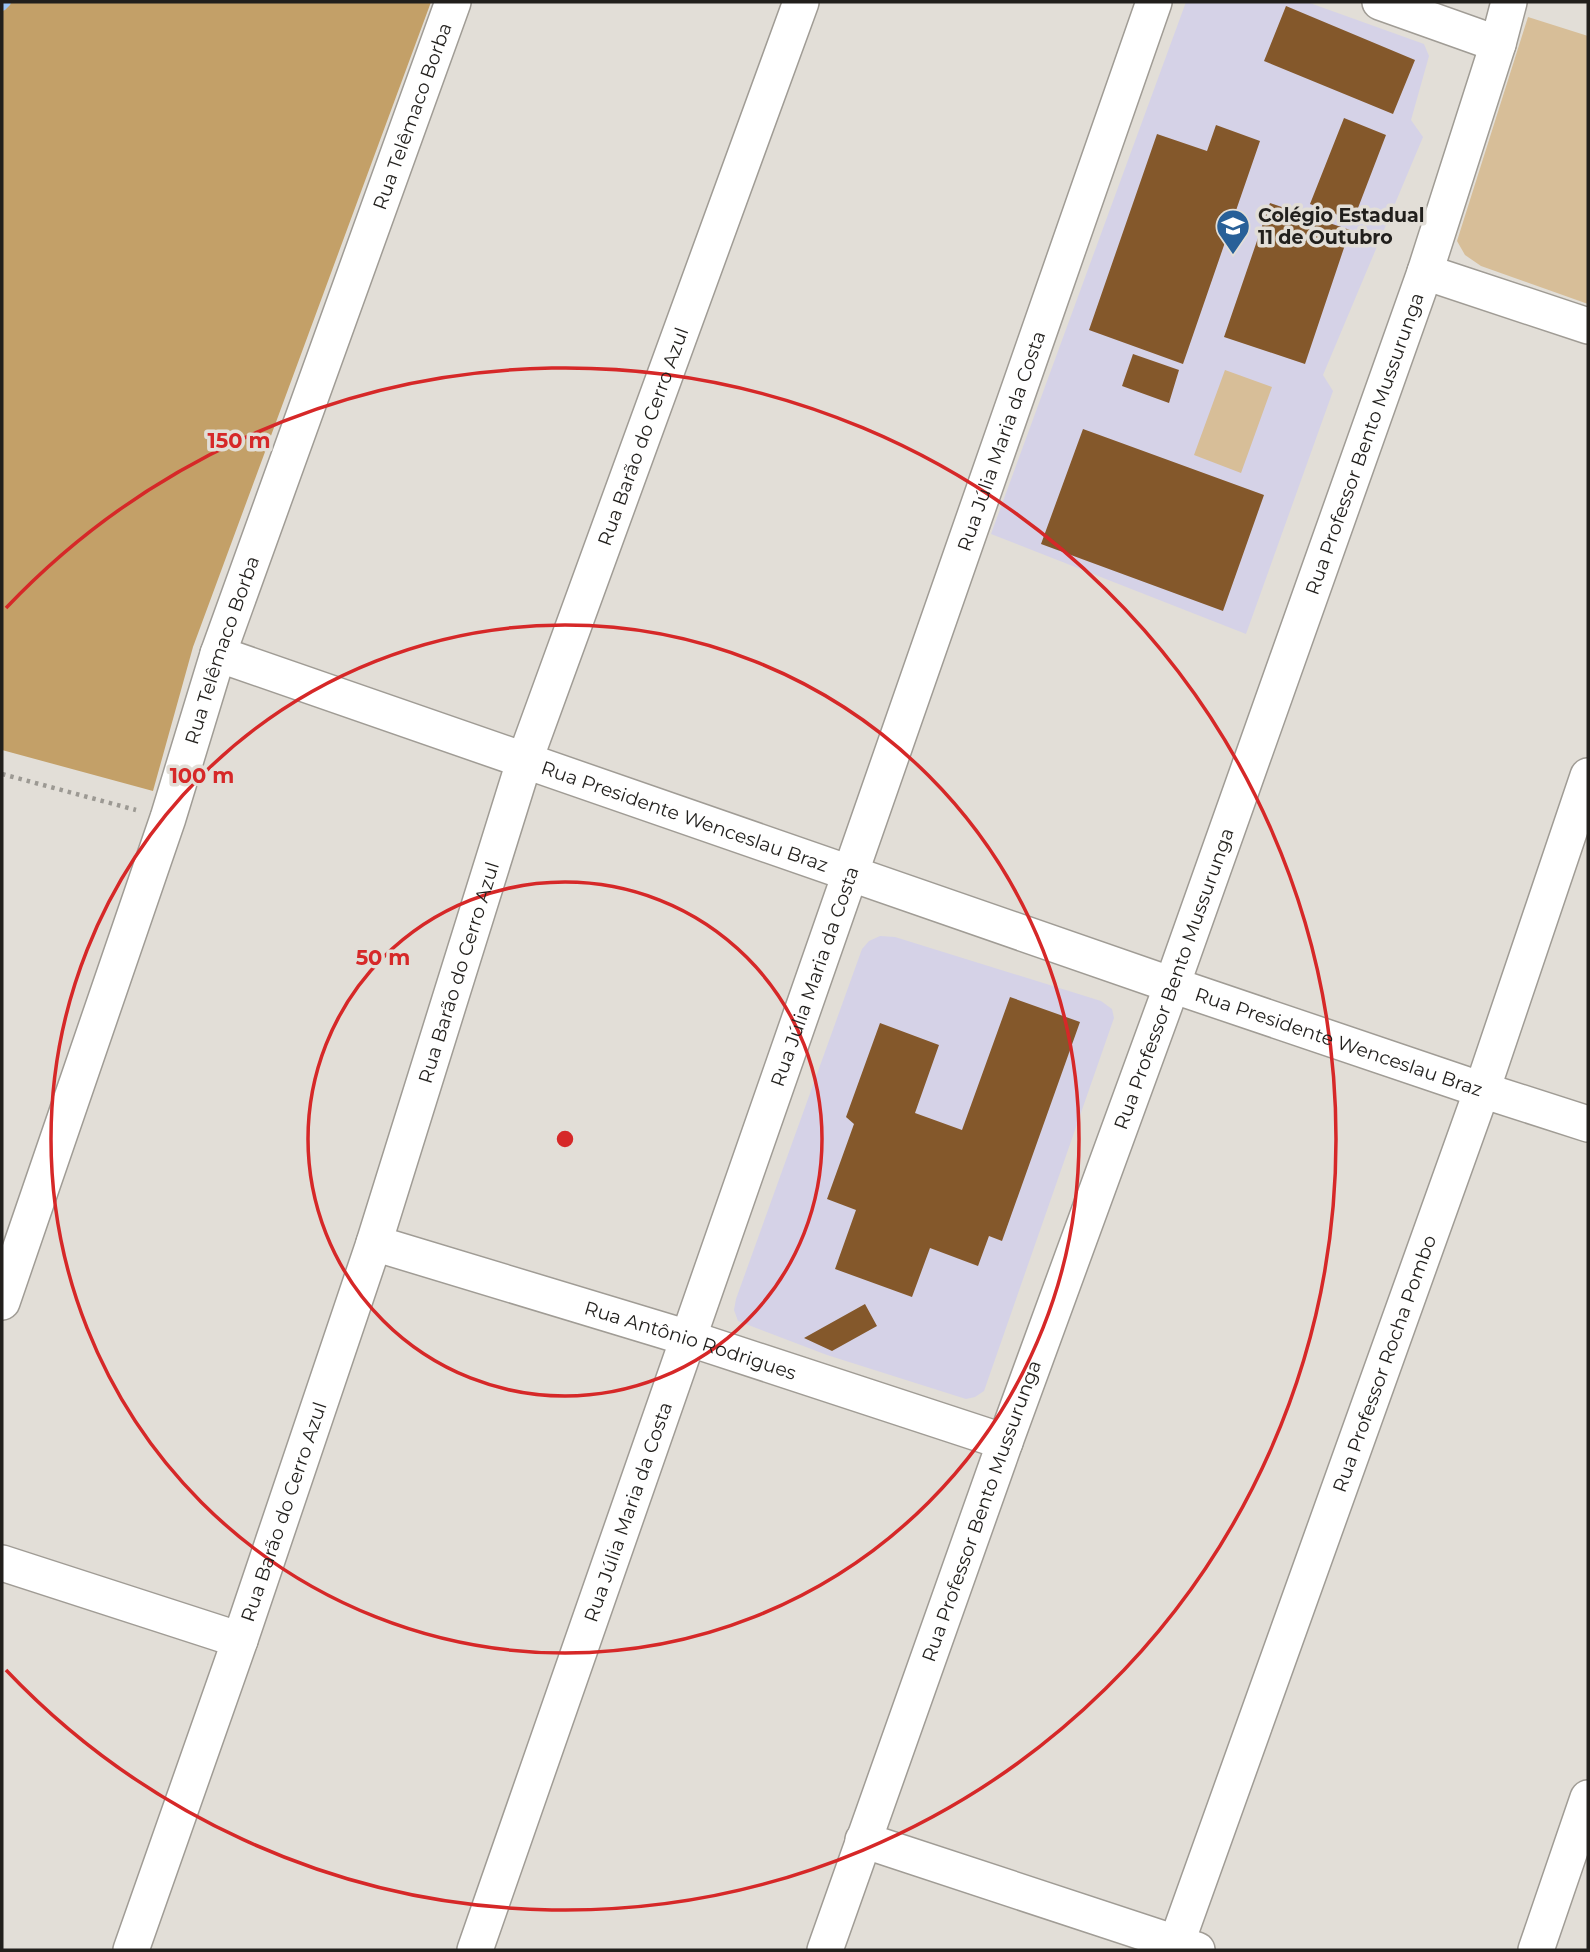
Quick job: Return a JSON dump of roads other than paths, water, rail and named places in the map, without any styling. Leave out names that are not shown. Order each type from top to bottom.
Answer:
[{"type":"street","name":"Rua Telêmaco Borba","points":[[2,1302],[168,818],[218,654],[453,2]]},
{"type":"street","name":"Rua Barão do Cerro Azul","points":[[131,1950],[240,1640],[374,1243],[524,761],[801,2]]},
{"type":"street","name":"Rua Júlia Maria da Costa","points":[[475,1950],[1154,2]]},
{"type":"street","points":[[1380,2],[1498,44]]},
{"type":"street","name":"Rua Professor Bento Mussurunga","points":[[825,1950],[1425,272],[1509,2]]},
{"type":"street","points":[[1425,272],[1588,326]]},
{"type":"street","name":"Rua Presidente Wenceslau Braz","points":[[218,654],[1172,985],[1588,1124]]},
{"type":"street","name":"Rua Professor Rocha Pombo","points":[[1183,1948],[1482,1090],[1588,776]]},
{"type":"street","name":"Rua Antônio Rodrigues","points":[[374,1243],[688,1338],[1005,1442]]},
{"type":"street","points":[[2,1563],[240,1640]]},
{"type":"street","points":[[1536,1950],[1588,1798]]},
{"type":"street","points":[[863,1840],[1183,1948]]},
{"type":"waterway","points":[[2,6],[6,2]]},
{"type":"place","name":"Colégio Estadual 11 de Outubro","points":[[1233,256]]}]
